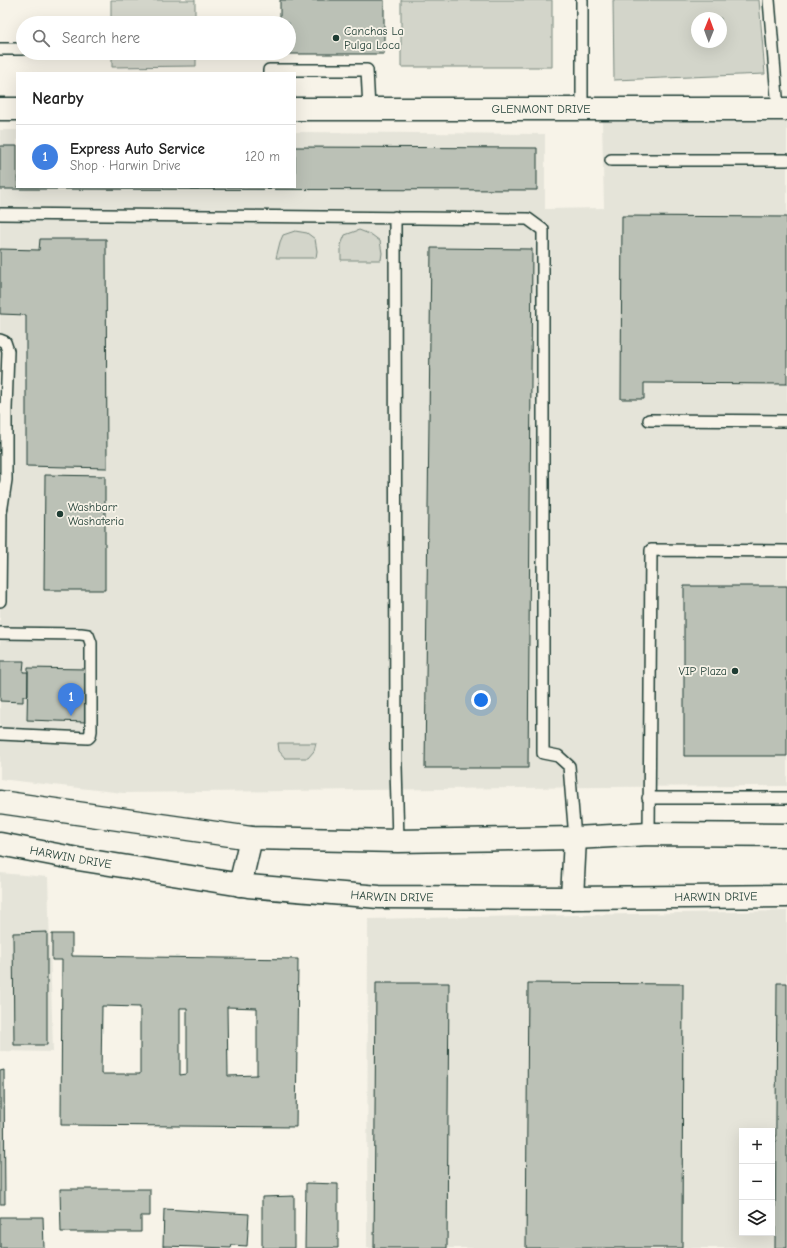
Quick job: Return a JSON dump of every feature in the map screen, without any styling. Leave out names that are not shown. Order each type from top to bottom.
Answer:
[{"type":"main road","points":[[0,109],[16,109]]},
{"type":"main road","name":"GLENMONT DRIVE","points":[[296,109],[782,109]]},
{"type":"main road","points":[[0,802],[252,838],[398,841],[575,838],[649,834],[787,835]]},
{"type":"main road","points":[[240,884],[252,838]]},
{"type":"main road","points":[[572,898],[575,838]]},
{"type":"main road","name":"HARWIN DRIVE","points":[[0,844],[78,859],[240,884],[379,898],[787,896]]},
{"type":"lane","points":[[582,0],[582,109]]},
{"type":"lane","points":[[769,0],[782,109]]},
{"type":"lane","points":[[0,49],[16,49]]},
{"type":"lane","points":[[269,72],[269,70],[367,70],[369,109]]},
{"type":"lane","points":[[610,160],[787,160]]},
{"type":"lane","points":[[0,214],[528,218],[543,230],[543,753],[558,756],[569,766],[575,838]]},
{"type":"lane","points":[[395,217],[398,841]]},
{"type":"lane","points":[[0,340],[5,342],[8,351],[3,409],[0,602]]},
{"type":"lane","points":[[649,420],[787,421]]},
{"type":"lane","points":[[649,834],[648,798],[651,550],[787,551]]},
{"type":"lane","points":[[0,633],[81,634],[88,635],[91,643],[90,736],[88,738],[0,734]]},
{"type":"lane","points":[[648,798],[787,798]]},
{"type":"shaded area","points":[[111,0],[195,0],[195,16],[111,16]]},
{"type":"shaded area","points":[[401,0],[552,0],[552,67],[401,67]]},
{"type":"shaded area","points":[[613,0],[759,0],[765,74],[614,80]]},
{"type":"shaded area","points":[[112,60],[196,60],[196,66],[112,67]]},
{"type":"shaded area","points":[[602,121],[787,122],[787,786],[123,793],[0,779],[0,130],[16,130],[16,188],[296,188],[296,132],[545,134],[545,209],[604,208]]},
{"type":"shaded area","points":[[359,230],[372,235],[380,241],[382,253],[381,260],[341,260],[341,245],[345,235]]},
{"type":"shaded area","points":[[295,231],[307,233],[315,239],[317,251],[316,258],[276,258],[283,235]]},
{"type":"shaded area","points":[[278,743],[316,743],[314,751],[308,758],[285,758],[279,751]]},
{"type":"shaded area","points":[[0,873],[48,877],[53,1052],[0,1051]]},
{"type":"shaded area","points":[[787,911],[787,1248],[367,1248],[368,919]]},
{"type":"building","name":"Canchas La Pulga Loca","points":[[280,0],[384,0],[384,54],[296,54],[296,16],[280,16]]},
{"type":"building","points":[[0,146],[16,146],[16,188],[296,188],[296,147],[537,148],[537,190],[0,189]]},
{"type":"building","points":[[622,216],[787,217],[787,384],[644,383],[644,399],[621,399]]},
{"type":"building","points":[[40,239],[106,239],[107,468],[26,466],[26,315],[0,314],[0,249],[39,250]]},
{"type":"building","points":[[431,248],[532,249],[528,768],[425,768]]},
{"type":"building","points":[[45,475],[105,476],[105,590],[44,590]]},
{"type":"building","name":"VIP Plaza","points":[[684,586],[787,586],[787,756],[684,756]]},
{"type":"building","points":[[0,661],[24,661],[23,672],[28,672],[28,696],[23,696],[23,702],[0,701]]},
{"type":"building","points":[[28,668],[87,669],[86,722],[27,720]]},
{"type":"building","points":[[47,932],[47,1045],[14,1045],[13,933]]},
{"type":"building","points":[[52,934],[72,934],[72,956],[298,959],[296,1127],[61,1125],[62,960],[52,960]],"holes":[[[102,1006],[140,1007],[140,1074],[101,1074]],[[227,1007],[257,1008],[257,1075],[228,1076]],[[180,1008],[187,1008],[187,1074],[180,1075]]]},
{"type":"building","points":[[376,983],[449,983],[447,1248],[374,1248]]},
{"type":"building","points":[[528,983],[683,984],[682,1248],[526,1248]]},
{"type":"building","points":[[777,983],[787,983],[787,1248],[775,1248]]},
{"type":"building","points":[[4,1070],[5,1204],[0,1204],[0,1071]]},
{"type":"building","points":[[306,1183],[338,1184],[338,1248],[305,1248]]},
{"type":"building","points":[[60,1189],[150,1189],[150,1216],[141,1216],[141,1232],[61,1232]]},
{"type":"building","points":[[294,1196],[294,1248],[262,1248],[262,1197]]},
{"type":"building","points":[[164,1209],[249,1214],[247,1246],[232,1245],[231,1248],[163,1246]]},
{"type":"building","points":[[0,1217],[43,1217],[44,1248],[0,1248]]},
{"type":"place","name":"Canchas La Pulga Loca","points":[[336,38]]},
{"type":"place","name":"Washbarr Washateria","points":[[60,514]]},
{"type":"place","name":"VIP Plaza","points":[[735,671]]},
{"type":"place","name":"Express Auto Service","points":[[71,716]]}]
